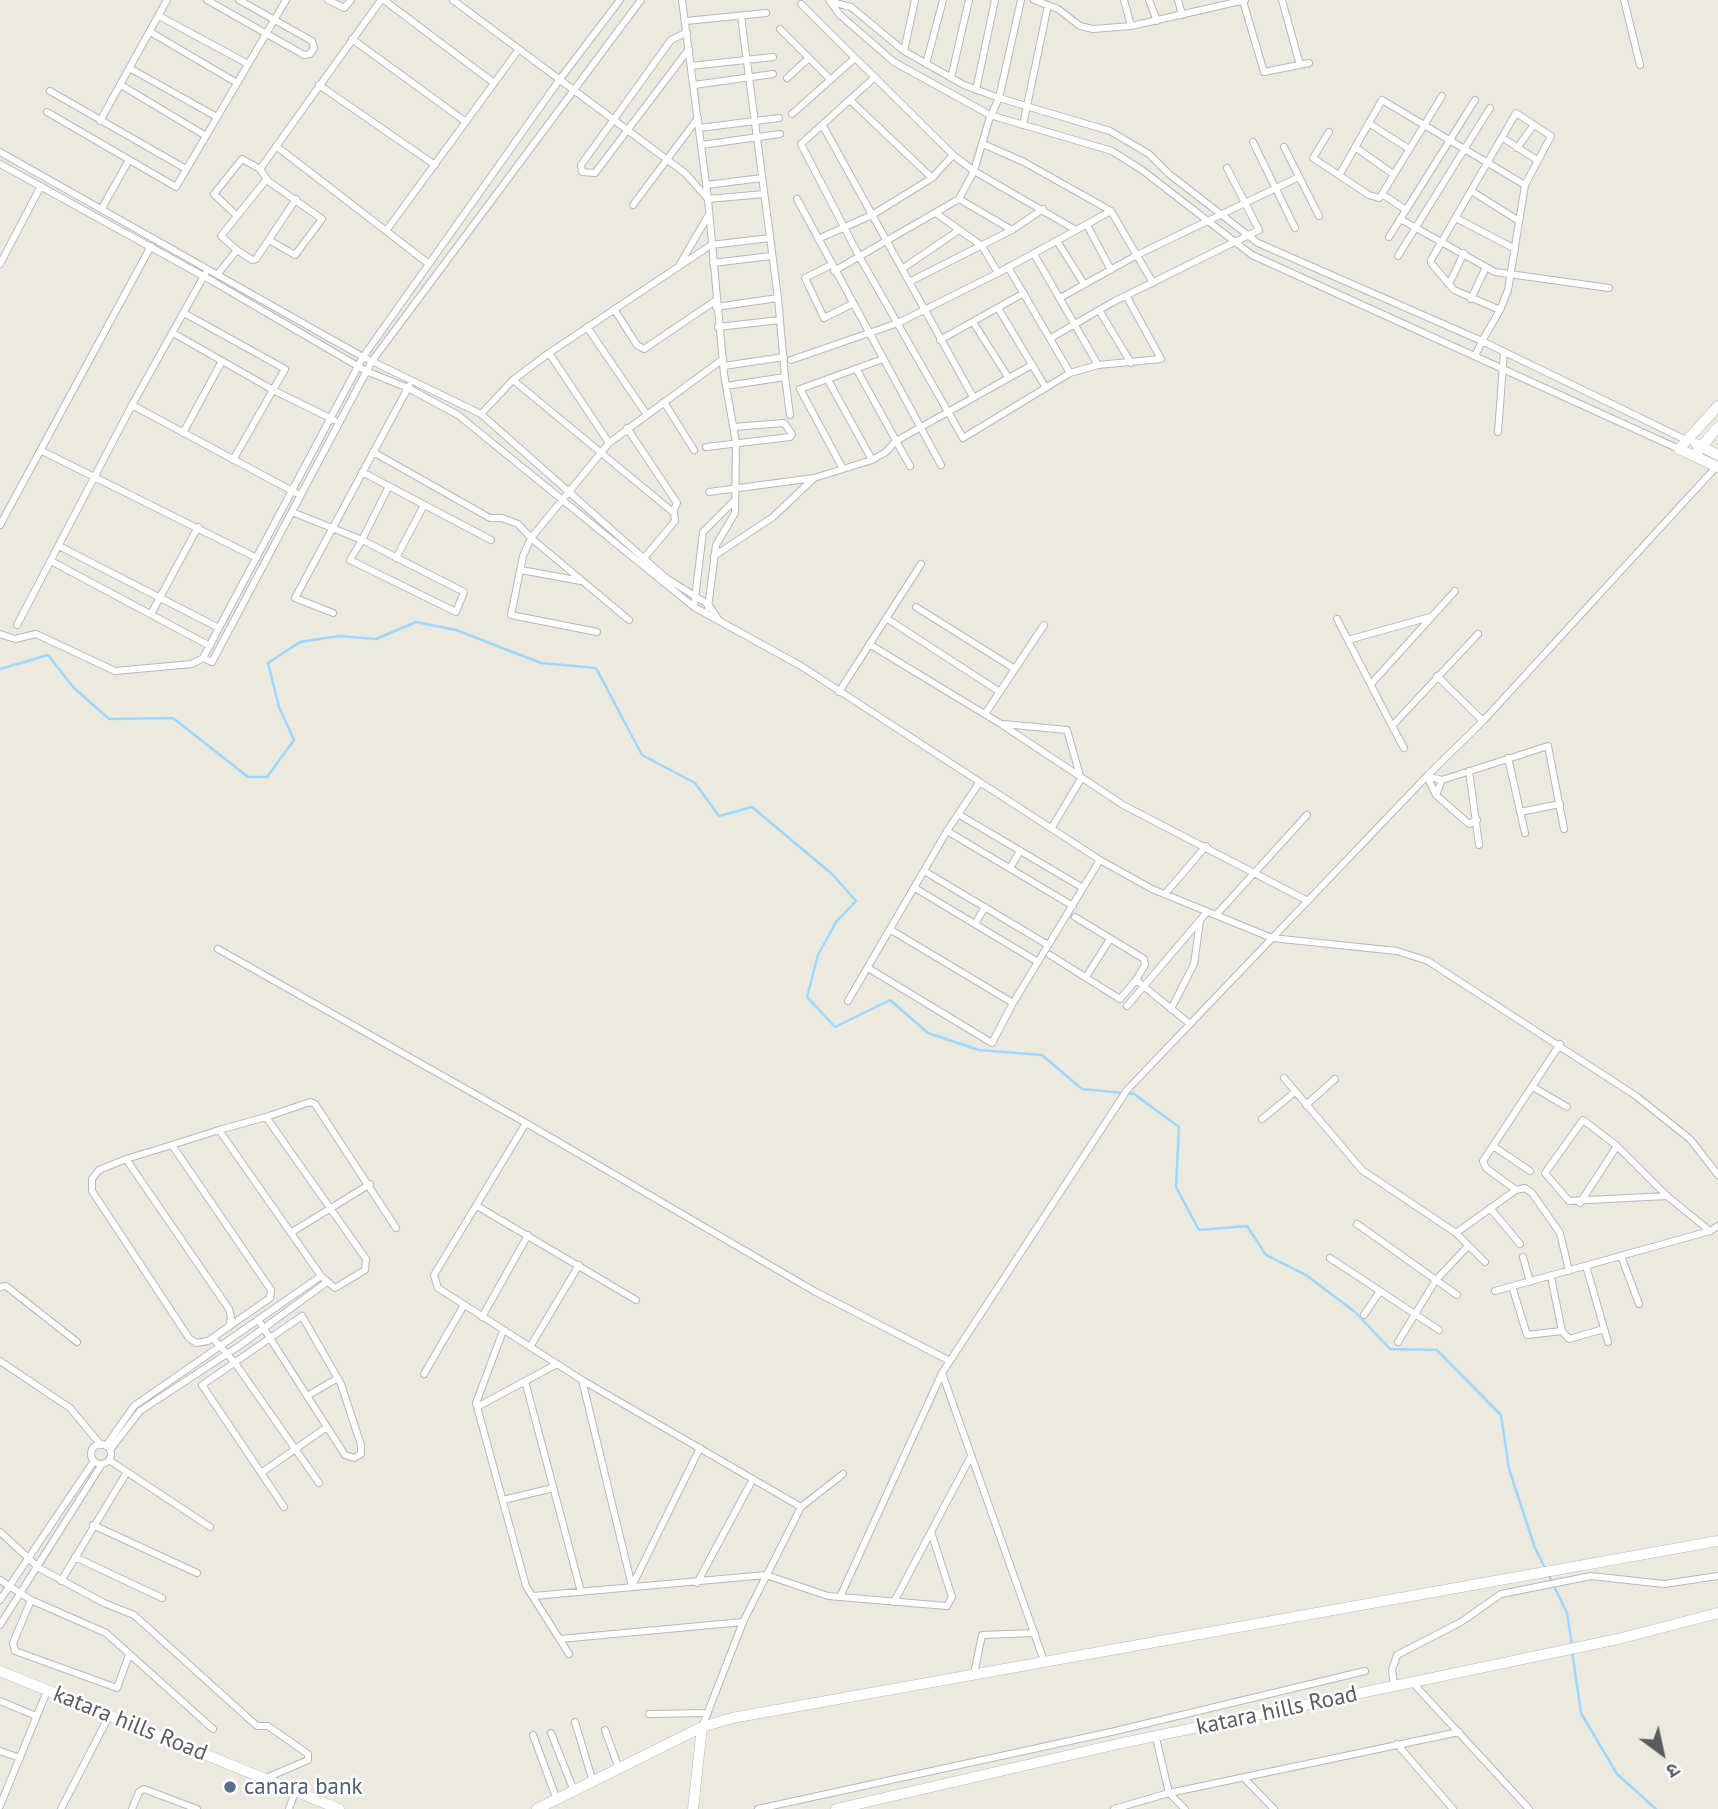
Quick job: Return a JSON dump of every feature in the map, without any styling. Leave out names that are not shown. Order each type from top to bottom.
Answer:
[{"type":"main road","points":[[1718,406],[1679,449],[1718,466]]},
{"type":"main road","points":[[1694,456],[1718,427]]},
{"type":"main road","points":[[1686,440],[1718,455]]},
{"type":"main road","points":[[537,1809],[702,1727],[732,1718],[1718,1541]]},
{"type":"main road","name":"katara hills Road","points":[[839,1809],[1113,1745],[1618,1639],[1718,1613]]},
{"type":"main road","name":"katara hills Road","points":[[0,1671],[339,1809]]},
{"type":"main road","points":[[693,1809],[702,1727]]},
{"type":"street","points":[[100,121],[152,33],[167,0]]},
{"type":"street","points":[[207,0],[304,55],[314,48],[312,41],[239,0]]},
{"type":"street","points":[[47,112],[176,187],[286,0]]},
{"type":"street","points":[[328,0],[344,8],[351,0]]},
{"type":"street","points":[[260,169],[382,0],[494,83]]},
{"type":"street","points":[[453,0],[685,173],[708,199]]},
{"type":"street","points":[[203,658],[212,662],[292,512],[297,494],[331,419],[363,357],[560,79],[620,0]]},
{"type":"street","points":[[0,634],[15,639],[36,634],[115,671],[192,664],[203,658],[256,557],[339,423],[366,371],[641,0]]},
{"type":"street","points":[[682,0],[708,199],[715,304],[736,443],[737,486],[734,518],[718,541],[713,557],[709,605],[705,615]]},
{"type":"street","points":[[904,51],[915,0]]},
{"type":"street","points":[[926,64],[943,0]]},
{"type":"street","points":[[951,78],[969,0]]},
{"type":"street","points":[[976,90],[995,0]]},
{"type":"street","points":[[852,304],[824,318],[805,278],[859,257],[959,199],[974,171],[989,117],[999,98],[1021,0]]},
{"type":"street","points":[[1034,0],[1058,9],[1080,26],[1093,29],[1131,26],[1244,0],[1264,72],[1309,63]]},
{"type":"street","points":[[1124,0],[1131,26]]},
{"type":"street","points":[[1149,0],[1157,21]]},
{"type":"street","points":[[1178,0],[1182,15]]},
{"type":"street","points":[[1282,0],[1300,65]]},
{"type":"street","points":[[1624,0],[1640,65]]},
{"type":"street","points":[[830,1],[851,7],[904,51],[976,90],[1110,131],[1149,154],[1247,236],[1299,262],[1482,341],[1686,440]]},
{"type":"street","points":[[830,1],[840,15],[894,62],[989,117],[1112,151],[1234,242],[1293,273],[1476,354],[1679,449]]},
{"type":"street","points":[[801,4],[953,155],[974,171],[1044,209],[1076,230]]},
{"type":"street","points":[[1023,125],[1029,107],[1048,5]]},
{"type":"street","points":[[686,21],[765,13]]},
{"type":"street","points":[[741,16],[778,298],[790,415]]},
{"type":"street","points":[[160,17],[248,64]]},
{"type":"street","points":[[780,29],[830,79]]},
{"type":"street","points":[[687,32],[671,40],[581,165],[582,172],[595,173],[689,49]]},
{"type":"street","points":[[152,33],[237,83]]},
{"type":"street","points":[[352,40],[466,122]]},
{"type":"street","points":[[386,231],[519,49]]},
{"type":"street","points":[[691,66],[773,57]]},
{"type":"street","points":[[787,79],[809,58]]},
{"type":"street","points":[[792,114],[855,58]]},
{"type":"street","points":[[131,69],[217,117]]},
{"type":"street","points":[[694,85],[773,74]]},
{"type":"street","points":[[875,77],[801,145],[859,257],[963,438],[1070,373],[1098,365],[1161,359],[1127,297]]},
{"type":"street","points":[[121,85],[206,136]]},
{"type":"street","points":[[319,85],[435,165]]},
{"type":"street","points":[[50,91],[187,169]]},
{"type":"street","points":[[1329,132],[1312,158],[1369,195],[1379,198],[1442,96]]},
{"type":"street","points":[[851,100],[932,178]]},
{"type":"street","points":[[1340,174],[1382,100],[1525,185]]},
{"type":"street","points":[[1389,237],[1475,100]]},
{"type":"street","points":[[1398,256],[1490,108]]},
{"type":"street","points":[[1476,354],[1500,310],[1512,276],[1525,185],[1551,136],[1516,113],[1473,192],[1441,240],[1431,263],[1449,284],[1471,299],[1500,310]]},
{"type":"street","points":[[633,205],[698,118]]},
{"type":"street","points":[[699,128],[779,118]]},
{"type":"street","points":[[1370,124],[1409,149]]},
{"type":"street","points":[[823,126],[973,397]]},
{"type":"street","points":[[1517,148],[1533,126]]},
{"type":"street","points":[[701,145],[780,134]]},
{"type":"street","points":[[1503,138],[1537,160]]},
{"type":"street","points":[[1253,142],[1295,228]]},
{"type":"street","points":[[983,144],[1024,162],[1111,211],[1153,284]]},
{"type":"street","points":[[276,146],[429,264]]},
{"type":"street","points":[[1284,147],[1319,216]]},
{"type":"street","points":[[1355,147],[1393,174]]},
{"type":"street","points":[[0,152],[372,362],[413,379],[481,414],[666,578],[709,605],[719,620]]},
{"type":"street","points":[[818,239],[872,215],[932,178],[953,155]]},
{"type":"street","points":[[236,215],[214,194],[242,159],[260,169],[267,180],[322,219],[295,255],[269,240]]},
{"type":"street","points":[[102,208],[129,160]]},
{"type":"street","points":[[0,164],[366,371],[408,388],[471,424],[705,615],[719,620],[839,692],[1100,860],[1165,894],[1272,938],[1397,951],[1428,961],[1560,1044],[1636,1096],[1690,1139],[1718,1175]]},
{"type":"street","points":[[1051,338],[1099,310],[1261,228],[1227,168]]},
{"type":"street","points":[[1060,298],[1137,255],[1299,177]]},
{"type":"street","points":[[0,264],[46,178]]},
{"type":"street","points":[[706,185],[762,178]]},
{"type":"street","points":[[267,180],[220,238],[237,250],[254,260],[296,200]]},
{"type":"street","points":[[1473,192],[1519,220]]},
{"type":"street","points":[[708,199],[764,194]]},
{"type":"street","points":[[1382,194],[1406,209]]},
{"type":"street","points":[[797,199],[941,465]]},
{"type":"street","points":[[959,199],[1012,230]]},
{"type":"street","points":[[909,282],[1012,230],[1044,209]]},
{"type":"street","points":[[792,360],[898,323],[998,273],[1111,211]]},
{"type":"street","points":[[679,265],[709,214]]},
{"type":"street","points":[[937,214],[982,246],[998,273]]},
{"type":"street","points":[[1456,218],[1514,249]]},
{"type":"street","points":[[1400,219],[1486,267],[1512,276],[1609,288]]},
{"type":"street","points":[[1087,225],[1111,270]]},
{"type":"street","points":[[902,269],[959,230]]},
{"type":"street","points":[[0,525],[156,238]]},
{"type":"street","points":[[481,414],[513,380],[549,353],[711,245],[770,238]]},
{"type":"street","points":[[1057,241],[1084,284]]},
{"type":"street","points":[[217,275],[237,250]]},
{"type":"street","points":[[1449,284],[1464,253]]},
{"type":"street","points":[[1034,254],[1098,365]]},
{"type":"street","points":[[713,263],[771,256]]},
{"type":"street","points":[[1293,273],[1299,262]]},
{"type":"street","points":[[1008,267],[1070,373]]},
{"type":"street","points":[[1471,299],[1486,267]]},
{"type":"street","points":[[17,625],[132,405],[208,269]]},
{"type":"street","points":[[1356,302],[1362,289]]},
{"type":"street","points":[[940,341],[1024,293]]},
{"type":"street","points":[[614,309],[637,345],[644,349],[715,304],[778,298]]},
{"type":"street","points":[[998,308],[1046,388]]},
{"type":"street","points":[[1099,310],[1131,363]]},
{"type":"street","points":[[184,313],[285,369],[233,460]]},
{"type":"street","points":[[718,327],[780,320]]},
{"type":"street","points":[[973,323],[1008,377]]},
{"type":"street","points":[[587,327],[647,415]]},
{"type":"street","points":[[173,333],[273,390],[339,423]]},
{"type":"street","points":[[1498,432],[1504,352]]},
{"type":"street","points":[[549,353],[609,443]]},
{"type":"street","points":[[597,632],[511,615],[523,555],[531,538],[609,443],[664,402],[723,362],[784,357]]},
{"type":"street","points":[[843,469],[800,389],[883,359]]},
{"type":"street","points":[[183,433],[222,361]]},
{"type":"street","points":[[709,492],[737,486],[814,478],[872,460],[886,452],[896,441],[1032,365]]},
{"type":"street","points":[[857,370],[910,466]]},
{"type":"street","points":[[726,386],[785,377]]},
{"type":"street","points":[[333,614],[295,598],[413,379]]},
{"type":"street","points":[[513,380],[673,512]]},
{"type":"street","points":[[828,380],[872,460]]},
{"type":"street","points":[[664,402],[694,450]]},
{"type":"street","points":[[132,405],[297,494]]},
{"type":"street","points":[[706,447],[790,437],[792,434],[784,423],[733,427]]},
{"type":"street","points":[[627,429],[677,503],[673,512],[675,521],[644,558]]},
{"type":"street","points":[[42,451],[265,561]]},
{"type":"street","points":[[373,452],[490,518],[502,518],[518,524],[629,620]]},
{"type":"street","points":[[840,1597],[942,1373],[1127,1090],[1427,776],[1483,721],[1718,466]]},
{"type":"street","points":[[362,472],[491,540]]},
{"type":"street","points":[[713,557],[773,517],[814,478]]},
{"type":"street","points":[[292,512],[362,540],[464,592],[456,612],[350,560],[362,540],[389,486]]},
{"type":"street","points":[[694,607],[705,528],[734,501]]},
{"type":"street","points":[[396,558],[424,505]]},
{"type":"street","points":[[151,614],[198,527]]},
{"type":"street","points":[[702,536],[713,557]]},
{"type":"street","points":[[59,545],[219,628]]},
{"type":"street","points":[[51,561],[210,646]]},
{"type":"street","points":[[839,692],[921,564]]},
{"type":"street","points":[[522,570],[583,581]]},
{"type":"street","points":[[1371,684],[1455,592]]},
{"type":"street","points":[[916,607],[1015,669]]},
{"type":"street","points":[[1348,640],[1432,617]]},
{"type":"street","points":[[886,618],[1000,692]]},
{"type":"street","points":[[1338,620],[1404,748]]},
{"type":"street","points":[[985,714],[1044,625]]},
{"type":"street","points":[[1392,726],[1478,634]]},
{"type":"street","points":[[869,644],[1002,724],[1123,805],[1308,901]]},
{"type":"street","points":[[1437,676],[1483,721]]},
{"type":"street","points":[[1002,724],[1067,730],[1081,779],[1052,827]]},
{"type":"street","points":[[1427,776],[1442,780],[1548,746],[1564,829]]},
{"type":"street","points":[[1508,758],[1525,833]]},
{"type":"street","points":[[1469,771],[1479,845]]},
{"type":"street","points":[[1427,776],[1436,795],[1469,824],[1477,820]]},
{"type":"street","points":[[1436,795],[1442,780]]},
{"type":"street","points":[[849,1001],[947,831],[979,783]]},
{"type":"street","points":[[1520,812],[1560,804]]},
{"type":"street","points":[[958,814],[1083,888]]},
{"type":"street","points":[[1216,915],[1307,815]]},
{"type":"street","points":[[947,831],[1073,906]]},
{"type":"street","points":[[1165,894],[1206,846]]},
{"type":"street","points":[[1010,868],[1020,851]]},
{"type":"street","points":[[868,968],[992,1043],[1013,1003],[1100,860]]},
{"type":"street","points":[[924,871],[1048,944]]},
{"type":"street","points":[[915,888],[1038,962]]},
{"type":"street","points":[[975,924],[985,907]]},
{"type":"street","points":[[1127,1006],[1207,912]]},
{"type":"street","points":[[1050,955],[1120,999],[1136,980],[1145,962],[1075,917]]},
{"type":"street","points":[[1171,1009],[1194,964],[1200,919]]},
{"type":"street","points":[[891,930],[1013,1003]]},
{"type":"street","points":[[1086,978],[1110,939]]},
{"type":"street","points":[[218,949],[526,1123],[814,1291],[950,1361]]},
{"type":"street","points":[[1136,980],[1190,1024]]},
{"type":"street","points":[[1516,1190],[1486,1168],[1483,1161],[1560,1044]]},
{"type":"street","points":[[1283,1078],[1368,1175],[1456,1234],[1485,1262]]},
{"type":"street","points":[[1306,1105],[1335,1079]]},
{"type":"street","points":[[1534,1087],[1567,1107]]},
{"type":"street","points":[[1262,1119],[1295,1092]]},
{"type":"street","points":[[172,1145],[271,1290],[270,1298],[213,1338],[196,1343],[189,1338],[92,1191],[92,1180],[99,1170],[126,1159],[310,1102],[315,1104],[397,1228]]},
{"type":"street","points":[[266,1117],[366,1259],[365,1270],[335,1288],[317,1289]]},
{"type":"street","points":[[1667,1196],[1624,1196],[1580,1203],[1569,1201],[1545,1173],[1583,1120],[1617,1146],[1667,1196],[1710,1231]]},
{"type":"street","points":[[526,1123],[434,1275],[438,1288],[582,1380],[801,1507]]},
{"type":"street","points":[[219,1130],[324,1279],[335,1288]]},
{"type":"street","points":[[1493,1146],[1530,1171]]},
{"type":"street","points":[[1580,1203],[1617,1146]]},
{"type":"street","points":[[126,1159],[229,1309],[229,1326]]},
{"type":"street","points":[[1710,1163],[1718,1159]]},
{"type":"street","points":[[292,1232],[370,1184]]},
{"type":"street","points":[[1456,1234],[1516,1190],[1525,1188],[1532,1193],[1560,1233],[1569,1271]]},
{"type":"street","points":[[477,1206],[636,1300]]},
{"type":"street","points":[[1490,1208],[1520,1244]]},
{"type":"street","points":[[1357,1224],[1457,1295]]},
{"type":"street","points":[[1495,1291],[1710,1231],[1718,1226]]},
{"type":"street","points":[[482,1317],[528,1235]]},
{"type":"street","points":[[1398,1342],[1436,1280],[1468,1246]]},
{"type":"street","points":[[1621,1255],[1639,1304]]},
{"type":"street","points":[[1523,1257],[1530,1282]]},
{"type":"street","points":[[1330,1258],[1439,1330]]},
{"type":"street","points":[[530,1347],[579,1265]]},
{"type":"street","points":[[1586,1266],[1608,1342]]},
{"type":"street","points":[[1551,1277],[1562,1331],[1570,1339],[1604,1329]]},
{"type":"street","points":[[137,1408],[226,1354],[317,1289],[324,1279]]},
{"type":"street","points":[[0,1625],[106,1462],[106,1447],[137,1408],[220,1347],[324,1279]]},
{"type":"street","points":[[0,1287],[6,1286],[77,1342]]},
{"type":"street","points":[[1512,1286],[1527,1335],[1562,1331]]},
{"type":"street","points":[[1364,1315],[1380,1291]]},
{"type":"street","points":[[424,1374],[464,1306]]},
{"type":"street","points":[[280,1316],[302,1316]]},
{"type":"street","points":[[259,1321],[345,1455],[355,1458],[361,1454],[361,1445],[338,1378],[302,1316]]},
{"type":"street","points":[[202,1385],[302,1316]]},
{"type":"street","points":[[503,1331],[476,1403],[526,1586],[569,1654]]},
{"type":"street","points":[[213,1338],[235,1363],[319,1483]]},
{"type":"street","points":[[0,1361],[70,1408],[106,1447]]},
{"type":"street","points":[[477,1407],[557,1364]]},
{"type":"street","points":[[197,1373],[202,1385],[284,1507]]},
{"type":"street","points":[[942,1373],[1044,1661]]},
{"type":"street","points":[[307,1396],[338,1378]]},
{"type":"street","points":[[582,1380],[632,1586]]},
{"type":"street","points":[[524,1381],[581,1592]]},
{"type":"street","points":[[261,1473],[327,1427]]},
{"type":"street","points":[[0,1600],[94,1461],[93,1449],[106,1447]]},
{"type":"street","points":[[632,1586],[700,1448]]},
{"type":"street","points":[[894,1602],[971,1456]]},
{"type":"street","points":[[94,1461],[106,1462],[127,1472],[210,1527]]},
{"type":"street","points":[[61,1581],[127,1472]]},
{"type":"street","points":[[702,1727],[743,1622],[801,1507],[843,1474]]},
{"type":"street","points":[[696,1583],[753,1479]]},
{"type":"street","points":[[503,1500],[553,1488]]},
{"type":"street","points":[[93,1525],[197,1573]]},
{"type":"street","points":[[0,1532],[27,1559],[61,1581],[134,1615],[257,1726],[268,1726],[307,1754],[308,1760],[266,1778]]},
{"type":"street","points":[[534,1596],[766,1575],[840,1597],[947,1606],[952,1602],[931,1532]]},
{"type":"street","points":[[75,1557],[162,1598]]},
{"type":"street","points":[[1394,1685],[1393,1661],[1398,1655],[1461,1622],[1501,1594],[1591,1576],[1664,1584],[1718,1576]]},
{"type":"street","points":[[0,1580],[31,1600],[106,1633],[213,1729]]},
{"type":"street","points":[[31,1600],[13,1643],[15,1651],[117,1688],[129,1655]]},
{"type":"street","points":[[560,1639],[743,1622]]},
{"type":"street","points":[[974,1674],[982,1635],[1035,1633]]},
{"type":"street","points":[[758,1809],[1111,1732],[1365,1671]]},
{"type":"street","points":[[1412,1682],[1529,1809]]},
{"type":"street","points":[[0,1806],[47,1691]]},
{"type":"street","points":[[0,1700],[36,1716]]},
{"type":"street","points":[[649,1714],[708,1713]]},
{"type":"street","points":[[61,1809],[109,1716]]},
{"type":"street","points":[[575,1723],[593,1782]]},
{"type":"street","points":[[605,1730],[619,1769]]},
{"type":"street","points":[[1111,1732],[1113,1745]]},
{"type":"street","points":[[1114,1809],[1169,1793],[1459,1732]]},
{"type":"street","points":[[551,1734],[574,1791]]},
{"type":"street","points":[[533,1735],[556,1800]]},
{"type":"street","points":[[1156,1738],[1169,1793],[1185,1809]]},
{"type":"street","points":[[1397,1744],[1452,1808]]},
{"type":"street","points":[[0,1751],[20,1758]]},
{"type":"street","points":[[1245,1779],[1275,1809]]},
{"type":"street","points":[[132,1809],[139,1792],[144,1789],[197,1809]]},
{"type":"street","points":[[289,1809],[296,1790]]},
{"type":"waterway","points":[[0,669],[48,655],[73,687],[109,719],[173,718],[248,777],[267,777],[294,740],[279,707],[268,663],[300,642],[339,636],[376,639],[416,622],[456,630],[541,663],[596,668],[642,755],[695,783],[719,816],[752,807],[832,874],[856,901],[836,922],[818,955],[807,997],[835,1027],[890,1000],[928,1033],[979,1050],[1042,1055],[1082,1089],[1134,1094],[1179,1127],[1176,1187],[1199,1230],[1247,1226],[1266,1255],[1306,1275],[1355,1312],[1390,1349],[1437,1350],[1501,1415],[1509,1469],[1535,1548],[1546,1570]]},
{"type":"waterway","points":[[1549,1576],[1567,1613],[1572,1645]]},
{"type":"waterway","points":[[1572,1651],[1581,1713],[1617,1774],[1656,1809]]},
{"type":"place","name":"canara bank","points":[[230,1787]]}]
